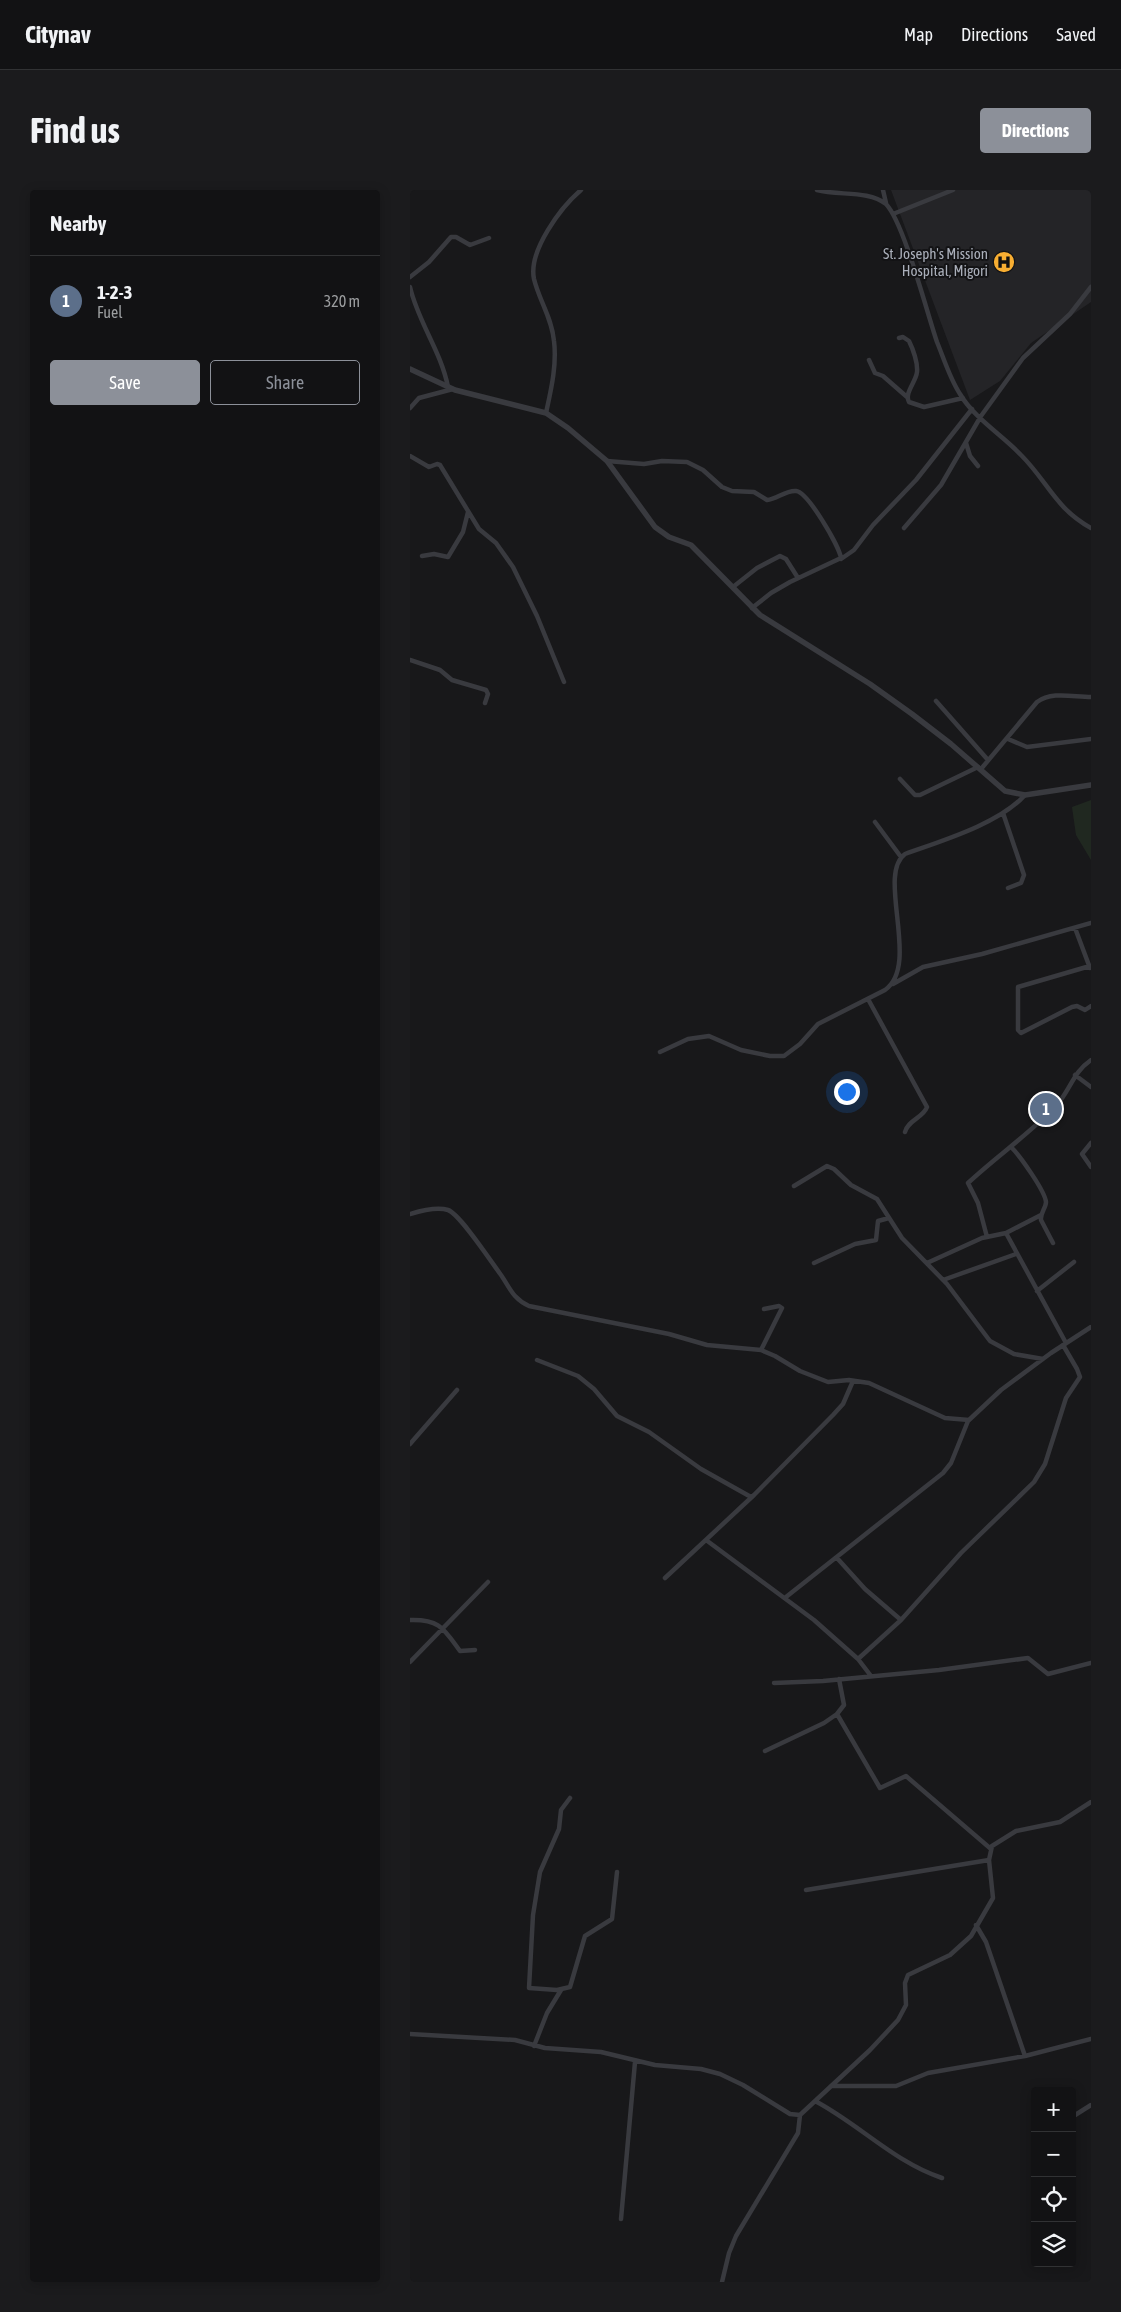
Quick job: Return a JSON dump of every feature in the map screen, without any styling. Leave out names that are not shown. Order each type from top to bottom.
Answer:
[{"type":"street","points":[[546,413],[552,381],[554,342],[548,314],[534,281],[534,261],[540,244],[561,211],[581,190]]},
{"type":"street","points":[[817,190],[864,194],[886,204]]},
{"type":"street","points":[[883,190],[886,204],[893,214],[937,341],[963,398],[972,409],[1030,464],[1062,508],[1091,528]]},
{"type":"street","points":[[893,214],[953,190]]},
{"type":"street","points":[[410,277],[425,265],[453,236],[470,245],[489,238]]},
{"type":"street","points":[[410,287],[413,299],[442,362],[451,388]]},
{"type":"street","points":[[904,528],[941,485],[981,416],[1030,350],[1070,314],[1091,288]]},
{"type":"street","points":[[899,338],[903,337],[909,340],[917,369],[908,397]]},
{"type":"street","points":[[869,360],[875,373],[883,376],[908,397],[909,402],[919,406],[963,398]]},
{"type":"street","points":[[410,369],[451,388],[546,413],[582,438],[607,462],[655,527],[668,537],[692,545],[752,608],[769,622],[870,684],[912,714],[979,768],[1005,792],[1025,795],[1091,785]]},
{"type":"street","points":[[410,408],[418,398],[451,388]]},
{"type":"street","points":[[752,608],[771,593],[798,578],[839,560],[854,550],[873,525],[916,480],[972,409]]},
{"type":"street","points":[[966,442],[970,456],[978,466]]},
{"type":"street","points":[[959,455],[970,456]]},
{"type":"street","points":[[410,456],[429,467],[437,464],[440,465],[479,529],[496,544],[513,567],[537,616],[564,682]]},
{"type":"street","points":[[607,462],[644,464],[662,461],[687,462],[703,470],[722,487],[732,491],[754,492],[763,500],[770,500],[791,491],[799,491],[804,494],[820,517],[841,554],[839,560]]},
{"type":"street","points":[[422,556],[430,554],[448,556],[463,532],[468,512]]},
{"type":"street","points":[[733,587],[757,568],[780,556],[786,559],[798,578]]},
{"type":"street","points":[[410,660],[440,670],[452,680],[486,690],[488,694],[485,702]]},
{"type":"street","points":[[900,779],[916,795],[920,795],[979,768],[1008,739],[1036,702],[1047,695],[1091,698]]},
{"type":"street","points":[[936,701],[988,760]]},
{"type":"street","points":[[1008,739],[1027,747],[1091,739]]},
{"type":"street","points":[[892,985],[897,970],[900,949],[895,876],[897,862],[901,857],[1003,813],[1025,795]]},
{"type":"street","points":[[1003,813],[1021,862],[1024,878],[1021,882],[1008,888]]},
{"type":"street","points":[[875,822],[901,857]]},
{"type":"street","points":[[660,1052],[688,1039],[709,1036],[741,1050],[770,1056],[784,1056],[800,1044],[818,1024],[847,1007],[868,999],[923,967],[959,960],[1091,923]]},
{"type":"street","points":[[1075,928],[1090,968],[1018,987],[1018,1031],[1025,1032],[1072,1007],[1077,1006],[1085,1010],[1091,1006]]},
{"type":"street","points":[[868,999],[927,1107],[907,1126],[905,1132]]},
{"type":"street","points":[[987,1237],[977,1199],[968,1184],[1012,1148],[1056,1105],[1081,1067],[1091,1060]]},
{"type":"street","points":[[1075,1075],[1091,1087]]},
{"type":"street","points":[[1091,1143],[1082,1154],[1091,1167]]},
{"type":"street","points":[[1012,1148],[1025,1165],[1044,1198],[1046,1205],[1041,1215],[1042,1223],[1053,1243]]},
{"type":"street","points":[[794,1186],[823,1167],[830,1166],[851,1184],[878,1199],[906,1243],[943,1280],[994,1344],[1014,1354],[1043,1359]]},
{"type":"street","points":[[410,1214],[442,1209],[455,1214],[502,1277],[511,1293],[519,1301],[529,1306],[669,1334],[707,1345],[762,1350],[800,1372],[828,1382],[853,1381],[874,1385],[945,1418],[968,1421]]},
{"type":"street","points":[[927,1263],[987,1237],[1006,1233],[1041,1215]]},
{"type":"street","points":[[814,1263],[855,1244],[875,1240],[878,1237],[878,1221],[889,1218]]},
{"type":"street","points":[[858,1659],[901,1620],[961,1553],[1029,1488],[1043,1469],[1066,1398],[1080,1378],[1065,1344],[1006,1233]]},
{"type":"street","points":[[943,1280],[1016,1254]]},
{"type":"street","points":[[1037,1291],[1074,1262]]},
{"type":"street","points":[[762,1350],[782,1308],[779,1306],[764,1309]]},
{"type":"street","points":[[786,1597],[947,1470],[956,1454],[968,1421],[996,1394],[1043,1359],[1091,1327]]},
{"type":"street","points":[[537,1360],[578,1376],[594,1389],[617,1416],[649,1432],[701,1469],[751,1497]]},
{"type":"street","points":[[665,1578],[840,1409],[853,1381]]},
{"type":"street","points":[[410,1444],[456,1390]]},
{"type":"street","points":[[706,1540],[786,1597],[858,1659],[871,1676]]},
{"type":"street","points":[[837,1558],[865,1589],[901,1620]]},
{"type":"street","points":[[410,1662],[488,1582]]},
{"type":"street","points":[[410,1620],[428,1621],[444,1628],[460,1651],[475,1650]]},
{"type":"street","points":[[774,1682],[839,1679],[963,1668],[1028,1658],[1048,1674],[1091,1663]]},
{"type":"street","points":[[765,1751],[824,1723],[837,1714],[844,1705],[839,1679]]},
{"type":"street","points":[[837,1714],[880,1788],[906,1776],[991,1849]]},
{"type":"street","points":[[570,1798],[561,1810],[559,1829],[540,1872],[533,1915],[528,1978],[530,1989],[562,1990],[570,1987],[586,1934],[612,1919],[617,1872]]},
{"type":"street","points":[[722,2282],[732,2244],[798,2134],[800,2115],[892,2028],[902,2015],[906,2005],[905,1983],[908,1975],[957,1950],[971,1936],[993,1898],[989,1860],[991,1849],[1000,1839],[1016,1831],[1057,1823],[1091,1802]]},
{"type":"street","points":[[806,1890],[989,1860]]},
{"type":"street","points":[[976,1925],[986,1942],[1026,2056]]},
{"type":"street","points":[[534,2046],[547,2013],[562,1990]]},
{"type":"street","points":[[410,2034],[508,2040],[557,2050],[601,2052],[635,2062],[714,2072],[743,2085],[790,2114],[800,2115]]},
{"type":"street","points":[[831,2086],[896,2086],[938,2071],[1026,2056],[1091,2039]]},
{"type":"street","points":[[621,2219],[635,2062]]},
{"type":"street","points":[[815,2101],[860,2129],[902,2160],[942,2178]]},
{"type":"street","points":[[1076,2114],[1091,2105]]},
{"type":"shaded area","name":"St. Joseph's Mission Hospital, Migori","points":[[891,190],[1091,190],[1091,302],[1031,343],[1000,381],[970,400]]},
{"type":"shaded area","points":[[1091,800],[1091,860],[1076,835],[1072,807]]},
{"type":"place","name":"St. Joseph's Mission Hospital, Migori","points":[[1004,262]]},
{"type":"place","name":"1-2-3","points":[[1046,1109]]}]
